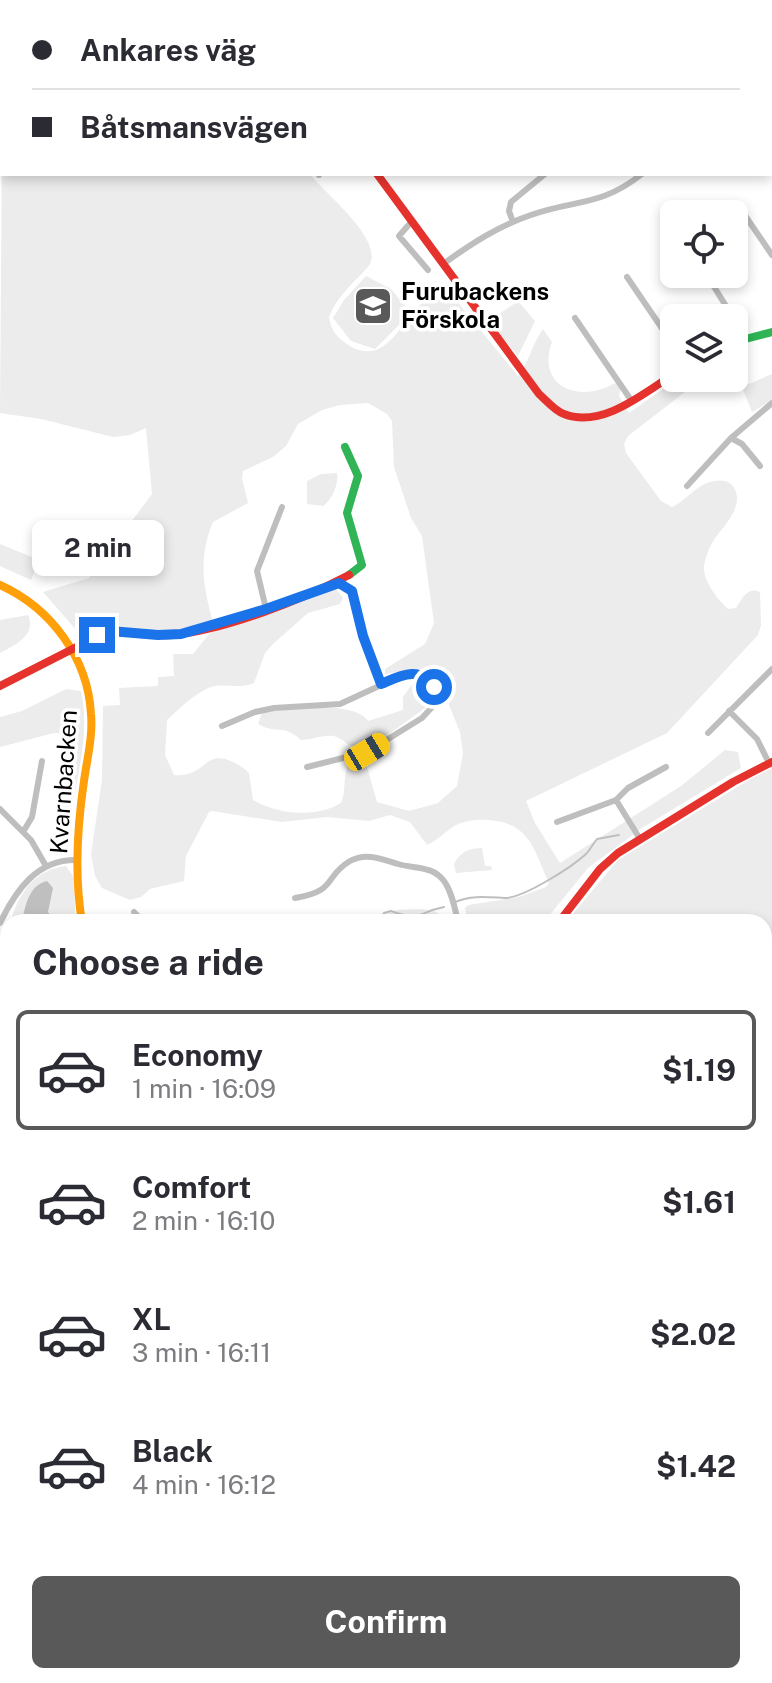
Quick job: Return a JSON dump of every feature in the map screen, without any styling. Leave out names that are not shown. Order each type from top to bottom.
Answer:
[{"type":"street","points":[[378,176],[539,394],[562,414],[597,417],[660,382]]},
{"type":"street","points":[[513,222],[509,211],[511,202],[543,176]]},
{"type":"street","points":[[443,264],[472,242],[513,222],[539,212],[588,203],[621,190],[639,176]]},
{"type":"street","points":[[748,220],[772,255]]},
{"type":"street","points":[[412,221],[399,236],[428,270]]},
{"type":"street","points":[[627,277],[660,325]]},
{"type":"street","points":[[575,318],[631,400]]},
{"type":"street","points":[[748,338],[772,332]]},
{"type":"street","points":[[687,486],[731,438],[772,403]]},
{"type":"street","points":[[731,438],[742,444],[760,466]]},
{"type":"street","points":[[0,686],[104,633],[181,634],[339,583],[362,565],[347,513],[358,476],[345,447]]},
{"type":"street","points":[[266,609],[257,571],[282,507]]},
{"type":"street","points":[[339,583],[352,591],[363,636],[381,684]]},
{"type":"street","name":"Kvarnbacken","points":[[0,585],[38,607],[70,648],[88,689],[92,727],[77,860],[81,914]]},
{"type":"street","points":[[708,733],[772,669]]},
{"type":"street","points":[[222,726],[255,712],[274,708],[340,704],[403,675],[421,675],[434,687],[435,704],[422,718],[367,752],[307,767]]},
{"type":"street","points":[[565,914],[600,869],[618,853],[771,762],[757,739],[729,711]]},
{"type":"street","points":[[23,832],[32,817],[42,761]]},
{"type":"street","points":[[557,822],[616,800],[628,788],[666,767]]},
{"type":"street","points":[[616,800],[640,839]]},
{"type":"street","points":[[0,809],[31,840],[46,866]]},
{"type":"street","points":[[295,898],[326,888],[342,867],[353,859],[382,858],[421,867],[437,875],[448,889],[456,914]]},
{"type":"street","points":[[5,914],[21,886],[46,866],[63,860],[77,860]]},
{"type":"shaded area","points":[[2,176],[312,176],[352,219],[370,246],[372,258],[367,268],[340,297],[329,317],[331,326],[350,346],[362,351],[382,347],[423,302],[443,292],[451,294],[518,376],[543,329],[552,342],[550,370],[555,380],[564,387],[588,392],[615,383],[621,388],[619,396],[629,413],[660,391],[685,392],[628,436],[624,444],[626,453],[661,501],[672,507],[713,481],[726,481],[736,491],[736,506],[710,548],[704,572],[712,590],[728,609],[736,608],[749,592],[760,592],[761,625],[758,635],[667,733],[526,801],[535,823],[560,863],[681,786],[725,750],[738,752],[741,768],[642,828],[588,868],[551,914],[466,914],[468,905],[519,897],[549,883],[529,840],[514,826],[489,820],[458,824],[427,845],[410,822],[390,815],[369,821],[327,817],[282,822],[212,811],[186,856],[184,881],[150,889],[141,897],[130,900],[102,888],[95,876],[91,854],[102,780],[103,706],[120,705],[119,688],[158,686],[158,677],[174,676],[173,654],[193,654],[215,631],[336,589],[343,598],[340,604],[308,613],[273,644],[265,653],[254,683],[209,688],[167,720],[165,755],[174,775],[185,775],[210,761],[223,759],[249,773],[253,800],[274,809],[309,813],[341,803],[349,763],[360,761],[367,767],[377,802],[409,811],[438,803],[457,786],[463,753],[460,732],[440,683],[420,669],[385,674],[385,669],[425,644],[434,623],[422,536],[411,518],[394,467],[392,421],[387,414],[368,403],[322,410],[298,424],[286,446],[273,457],[243,471],[248,503],[213,522],[205,547],[205,584],[213,622],[169,632],[115,627],[84,639],[43,592],[89,578],[152,494],[146,428],[130,435],[113,437],[41,419],[0,413]]},
{"type":"shaded area","name":"Furubackens Förskola","points":[[366,276],[391,289],[411,313],[375,349],[351,341],[333,318],[344,300]]},
{"type":"shaded area","points":[[518,301],[535,321],[518,356],[489,321]]},
{"type":"shaded area","points":[[772,374],[772,400],[752,412],[744,392],[748,392],[748,384]]},
{"type":"shaded area","points":[[337,473],[336,487],[326,503],[323,506],[307,504],[307,481],[321,474]]},
{"type":"shaded area","points":[[0,544],[39,560],[31,580],[0,566]]},
{"type":"shaded area","points":[[28,615],[30,628],[27,634],[0,653],[0,620]]},
{"type":"shaded area","points":[[418,681],[429,691],[425,708],[378,742],[372,740],[362,748],[333,736],[301,740],[284,730],[258,724],[262,713],[319,707],[349,710],[361,714],[368,721],[403,710],[403,697]]},
{"type":"shaded area","points":[[66,689],[81,691],[84,710],[83,746],[68,837],[62,830],[72,752],[70,734],[54,733],[0,747],[0,717],[22,711]]},
{"type":"shaded area","points":[[772,768],[772,914],[573,914],[618,860]]},
{"type":"shaded area","points":[[482,848],[485,866],[491,866],[492,870],[456,873],[454,864],[459,856]]},
{"type":"shaded area","points":[[66,866],[73,876],[75,914],[13,914],[31,883],[47,871]]},
{"type":"shaded area","points":[[47,881],[53,888],[50,914],[24,914],[32,892]]},
{"type":"shaded area","points":[[418,909],[439,914],[386,914]]},
{"type":"waterway","points":[[455,902],[473,897],[512,897],[522,893],[579,860],[597,839],[619,835]]},
{"type":"waterway","points":[[423,914],[444,907]]},
{"type":"waterway","points":[[384,914],[391,911],[398,914]]},
{"type":"traffic: fast","points":[[748,338],[772,332]]},
{"type":"traffic: fast","points":[[345,447],[358,476],[347,513],[362,565],[349,575]]},
{"type":"traffic: slow","points":[[0,585],[35,607],[64,637],[83,673],[88,693],[91,731],[77,852],[81,914]]},
{"type":"traffic: jam","points":[[378,176],[539,394],[557,410],[578,417],[593,417],[622,407],[660,383]]},
{"type":"traffic: jam","points":[[0,686],[104,633],[172,635],[216,627],[286,604],[349,575]]},
{"type":"traffic: jam","points":[[565,914],[600,869],[618,853],[733,782],[772,762]]},
{"type":"place","name":"Furubackens Förskola","points":[[373,306]]},
{"type":"route","points":[[97,635],[110,631],[181,634],[339,583],[352,591],[363,636],[381,684],[412,673],[426,678],[434,687]]}]
